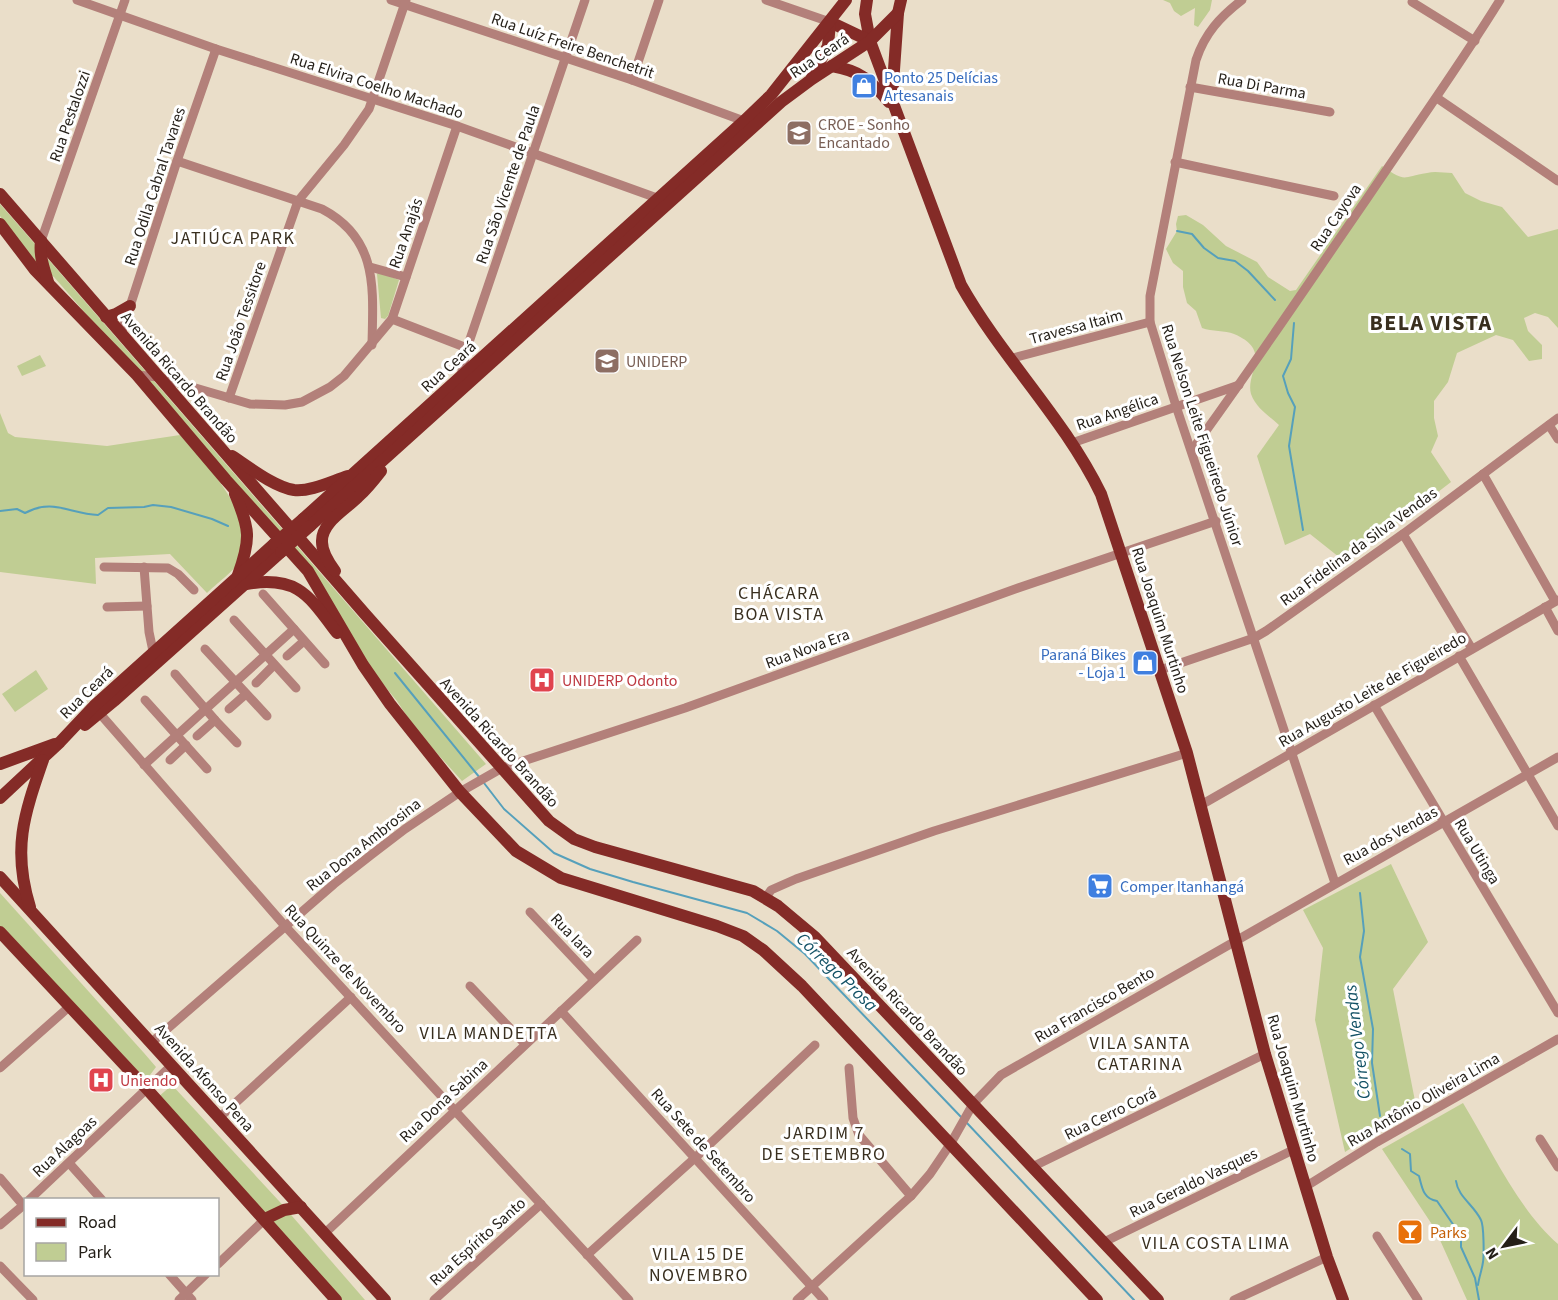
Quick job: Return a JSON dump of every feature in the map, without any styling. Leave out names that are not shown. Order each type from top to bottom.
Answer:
[{"type":"main road","name":"Rua Joaquim Murtinho","points":[[867,0],[865,14],[870,41],[961,285],[973,307],[1009,359],[1072,443],[1101,494],[1187,753],[1265,1054],[1327,1257],[1343,1300]]},
{"type":"main road","points":[[893,104],[898,13],[901,0]]},
{"type":"main road","name":"Rua Ceará","points":[[0,798],[241,580],[400,446],[662,202],[771,95],[845,1]]},
{"type":"main road","points":[[812,79],[828,46],[830,22],[870,41],[898,13]]},
{"type":"main road","name":"Rua Ceará","points":[[306,523],[352,475],[662,202],[781,102],[870,41]]},
{"type":"main road","points":[[832,66],[854,71],[866,78],[893,104]]},
{"type":"main road","name":"Avenida Ricardo Brandão","points":[[0,194],[365,614],[496,771],[549,821],[574,839],[595,847],[753,891],[778,906],[815,937],[970,1109],[1032,1167],[1158,1300]]},
{"type":"main road","name":"Avenida Ricardo Brandão","points":[[0,224],[35,270],[137,375],[226,480],[308,571],[363,665],[390,704],[463,790],[496,833],[516,851],[561,878],[717,926],[742,936],[763,950],[802,986],[953,1140],[1097,1300]]},
{"type":"main road","points":[[41,241],[42,262],[50,285]]},
{"type":"main road","points":[[106,317],[116,315],[130,306]]},
{"type":"main road","points":[[365,614],[330,564],[321,541],[324,531],[333,519],[367,488],[400,446]]},
{"type":"main road","points":[[221,449],[281,486],[295,490],[311,488],[352,475]]},
{"type":"main road","points":[[226,480],[245,518],[248,534],[241,580],[285,584],[308,596],[363,665]]},
{"type":"main road","name":"Rua Ceará","points":[[97,710],[153,651],[241,580]]},
{"type":"main road","points":[[0,764],[60,742]]},
{"type":"main road","points":[[32,911],[23,879],[22,829],[43,759]]},
{"type":"main road","name":"Avenida Afonso Pena","points":[[0,877],[385,1300]]},
{"type":"main road","points":[[0,932],[146,1088],[336,1300]]},
{"type":"main road","points":[[0,945],[23,958]]},
{"type":"main road","points":[[265,1219],[284,1210],[301,1207]]},
{"type":"street","name":"Rua Elvira Coelho Machado","points":[[77,0],[216,49],[457,126],[662,202]]},
{"type":"street","name":"Rua Pestalozzi","points":[[41,241],[125,0]]},
{"type":"street","name":"Rua Luíz Freire Benchetrit","points":[[391,0],[406,2],[744,121]]},
{"type":"street","name":"Rua São Vicente de Paula","points":[[460,378],[467,348],[585,0]]},
{"type":"street","points":[[632,80],[659,0]]},
{"type":"street","points":[[766,0],[830,22]]},
{"type":"street","name":"Rua Nelson Leite Figueiredo Júnior","points":[[1242,0],[1214,24],[1201,46],[1190,87],[1150,296],[1150,322],[1335,883]]},
{"type":"street","name":"Rua Cayova","points":[[1192,450],[1437,98],[1500,0]]},
{"type":"street","name":"Rua João Tessitore","points":[[229,399],[298,201],[344,145],[374,99],[406,2]]},
{"type":"street","points":[[1412,2],[1475,41]]},
{"type":"street","name":"Rua Odila Cabral Tavares","points":[[121,334],[216,49]]},
{"type":"street","name":"Rua Di Parma","points":[[1190,87],[1330,112]]},
{"type":"street","points":[[1437,98],[1558,181]]},
{"type":"street","name":"Rua Anajás","points":[[137,375],[158,377],[250,404],[285,405],[302,402],[317,395],[344,376],[392,320],[457,126]]},
{"type":"street","points":[[177,161],[322,209],[338,217],[358,242],[370,267],[374,298],[372,345]]},
{"type":"street","points":[[1175,162],[1334,196]]},
{"type":"street","points":[[370,267],[406,277]]},
{"type":"street","points":[[392,320],[467,348]]},
{"type":"street","name":"Travessa Itaim","points":[[1009,359],[1150,322]]},
{"type":"street","name":"Rua Angélica","points":[[1072,443],[1239,385]]},
{"type":"street","name":"Rua Fidelina da Silva Vendas","points":[[1161,670],[1254,638],[1403,534],[1558,418]]},
{"type":"street","points":[[1550,425],[1558,439]]},
{"type":"street","points":[[1483,474],[1557,601]]},
{"type":"street","points":[[1122,554],[1216,521]]},
{"type":"street","points":[[1403,534],[1472,649]]},
{"type":"street","name":"Rua Nova Era","points":[[463,790],[496,771],[685,708],[1018,588],[1122,554]]},
{"type":"street","points":[[104,567],[168,568],[178,574],[194,591]]},
{"type":"street","points":[[144,567],[149,632],[153,651]]},
{"type":"street","points":[[263,594],[325,664]]},
{"type":"street","name":"Rua Augusto Leite de Figueiredo","points":[[1201,805],[1557,601]]},
{"type":"street","points":[[107,607],[147,606]]},
{"type":"street","points":[[1545,608],[1558,631]]},
{"type":"street","points":[[234,620],[296,688]]},
{"type":"street","points":[[144,765],[294,629]]},
{"type":"street","points":[[287,656],[304,641]]},
{"type":"street","points":[[205,649],[267,716]]},
{"type":"street","points":[[1459,656],[1526,775],[1558,826]]},
{"type":"street","points":[[256,683],[274,665]]},
{"type":"street","points":[[175,674],[237,743]]},
{"type":"street","points":[[228,709],[246,694]]},
{"type":"street","points":[[146,700],[207,769]]},
{"type":"street","name":"Rua Utinga","points":[[1374,705],[1558,1013]]},
{"type":"street","name":"Rua Quinze de Novembro","points":[[97,710],[285,926],[629,1300]]},
{"type":"street","points":[[197,736],[214,720]]},
{"type":"street","points":[[170,760],[186,745]]},
{"type":"street","points":[[765,899],[771,890],[796,879],[913,839],[1187,753]]},
{"type":"street","name":"Rua dos Vendas","points":[[1237,940],[1558,757]]},
{"type":"street","name":"Rua Dona Ambrosina","points":[[152,1042],[334,884],[388,842],[463,790]]},
{"type":"street","name":"Rua Iara","points":[[530,912],[594,980]]},
{"type":"street","name":"Rua Dona Sabina","points":[[324,1234],[636,940]]},
{"type":"street","name":"Rua Francisco Bento","points":[[797,1300],[910,1196],[930,1174],[970,1109],[1001,1075],[1237,940]]},
{"type":"street","points":[[470,986],[525,1044]]},
{"type":"street","points":[[220,1117],[351,997]]},
{"type":"street","points":[[0,1068],[70,1006]]},
{"type":"street","name":"Rua Sete de Setembro","points":[[561,1011],[824,1300]]},
{"type":"street","name":"Rua Antônio Oliveira Lima","points":[[1305,1187],[1377,1142],[1558,1039]]},
{"type":"street","points":[[587,1255],[815,1045]]},
{"type":"street","name":"Rua Cerro Corá","points":[[1032,1167],[1265,1054]]},
{"type":"street","name":"Rua Alagoas","points":[[30,1198],[172,1065]]},
{"type":"street","points":[[849,1068],[853,1118],[859,1135],[910,1196]]},
{"type":"street","points":[[1540,1138],[1558,1167]]},
{"type":"street","name":"Rua Geraldo Vasques","points":[[1104,1242],[1295,1149]]},
{"type":"street","points":[[69,1163],[100,1198]]},
{"type":"street","points":[[0,1178],[24,1200]]},
{"type":"street","name":"Rua Alagoas","points":[[0,1226],[24,1204]]},
{"type":"street","name":"Rua Espírito Santo","points":[[434,1300],[541,1204]]},
{"type":"street","points":[[219,1263],[265,1219]]},
{"type":"street","points":[[1377,1236],[1418,1300]]},
{"type":"street","points":[[1233,1300],[1327,1257]]},
{"type":"street","points":[[0,1266],[33,1300]]},
{"type":"street","points":[[170,1276],[186,1298],[205,1276]]},
{"type":"green space","points":[[1163,0],[1212,0],[1210,10],[1198,27],[1194,25],[1195,8],[1181,16],[1174,11],[1170,3]]},
{"type":"green space","points":[[1382,166],[1400,177],[1430,172],[1452,173],[1465,193],[1481,201],[1502,207],[1528,237],[1558,229],[1558,328],[1548,317],[1535,313],[1524,318],[1528,331],[1542,345],[1542,359],[1529,361],[1513,340],[1496,335],[1457,353],[1448,382],[1434,401],[1434,418],[1438,436],[1431,452],[1451,482],[1377,539],[1344,561],[1310,534],[1285,545],[1257,456],[1279,425],[1259,407],[1251,394],[1250,386],[1255,362],[1253,348],[1234,334],[1202,328],[1196,311],[1187,303],[1183,287],[1183,271],[1173,263],[1166,249],[1177,231],[1178,216],[1186,215],[1203,225],[1226,246],[1257,262],[1268,277],[1290,291],[1296,290]]},
{"type":"green space","points":[[0,204],[486,764],[462,781],[416,730],[397,701],[373,672],[321,585],[54,277],[39,267],[28,255],[0,216]]},
{"type":"green space","points":[[379,272],[399,280],[388,316],[385,319],[381,318],[377,274]]},
{"type":"green space","points":[[40,355],[46,366],[22,376],[17,366]]},
{"type":"green space","points":[[0,413],[8,433],[15,437],[107,446],[180,435],[216,477],[237,510],[243,528],[244,545],[240,561],[207,593],[170,554],[95,558],[96,584],[0,572]]},
{"type":"green space","points":[[36,670],[48,689],[15,712],[2,694]]},
{"type":"green space","points":[[1391,864],[1428,942],[1393,989],[1416,1106],[1345,1152],[1315,1020],[1323,948],[1303,910]]},
{"type":"green space","points":[[0,893],[156,1067],[150,1075],[144,1077],[0,927]]},
{"type":"green space","points":[[172,1085],[279,1201],[365,1300],[341,1300],[157,1098]]},
{"type":"green space","points":[[1463,1103],[1517,1196],[1530,1214],[1558,1244],[1558,1300],[1467,1300],[1435,1229],[1382,1149]]},
{"type":"waterway","name":"Córrego Vendas","points":[[1177,231],[1192,234],[1204,248],[1218,258],[1235,261],[1248,271],[1275,300]]},
{"type":"waterway","name":"Córrego Vendas","points":[[1294,323],[1291,359],[1283,376],[1295,407],[1289,446],[1303,530]]},
{"type":"waterway","name":"Córrego Prosa","points":[[0,511],[17,509],[25,513],[44,507],[53,507],[98,515],[108,508],[153,505],[171,507],[228,526]]},
{"type":"waterway","name":"Córrego Prosa","points":[[395,673],[480,778]]},
{"type":"waterway","name":"Córrego Prosa","points":[[484,783],[504,809],[554,853],[590,869],[747,913],[777,931],[805,954],[962,1118]]},
{"type":"waterway","name":"Córrego Vendas","points":[[1360,893],[1364,931],[1360,957],[1373,1029],[1372,1063],[1380,1116]]},
{"type":"waterway","name":"Córrego Prosa","points":[[966,1122],[1134,1300]]},
{"type":"waterway","name":"Córrego Vendas","points":[[1402,1149],[1410,1154],[1411,1171],[1419,1176],[1426,1195],[1437,1201],[1461,1236],[1461,1247],[1475,1278],[1479,1300]]},
{"type":"waterway","points":[[1456,1181],[1460,1192],[1482,1223],[1483,1265],[1478,1285]]},
{"type":"place","name":"Ponto 25 Delícias Artesanais","points":[[864,86]]},
{"type":"place","name":"CROE - Sonho Encantado","points":[[799,133]]},
{"type":"place","name":"UNIDERP","points":[[607,361]]},
{"type":"place","name":"Paraná Bikes - Loja 1","points":[[1145,663]]},
{"type":"place","name":"UNIDERP Odonto","points":[[542,680]]},
{"type":"place","name":"Comper Itanhangá","points":[[1100,886]]},
{"type":"place","name":"Uniendo","points":[[101,1080]]},
{"type":"place","name":"Parks","points":[[1410,1232]]},
{"type":"district","name":"JATIÚCA PARK","points":[[233,238]]},
{"type":"district","name":"BELA VISTA","points":[[1431,322]]},
{"type":"district","name":"CHÁCARA BOA VISTA","points":[[779,603]]},
{"type":"district","name":"VILA MANDETTA","points":[[489,1033]]},
{"type":"district","name":"VILA SANTA CATARINA","points":[[1140,1053]]},
{"type":"district","name":"JARDIM 7 DE SETEMBRO","points":[[824,1143]]},
{"type":"district","name":"VILA COSTA LIMA","points":[[1216,1243]]},
{"type":"district","name":"VILA 15 DE NOVEMBRO","points":[[699,1264]]}]
